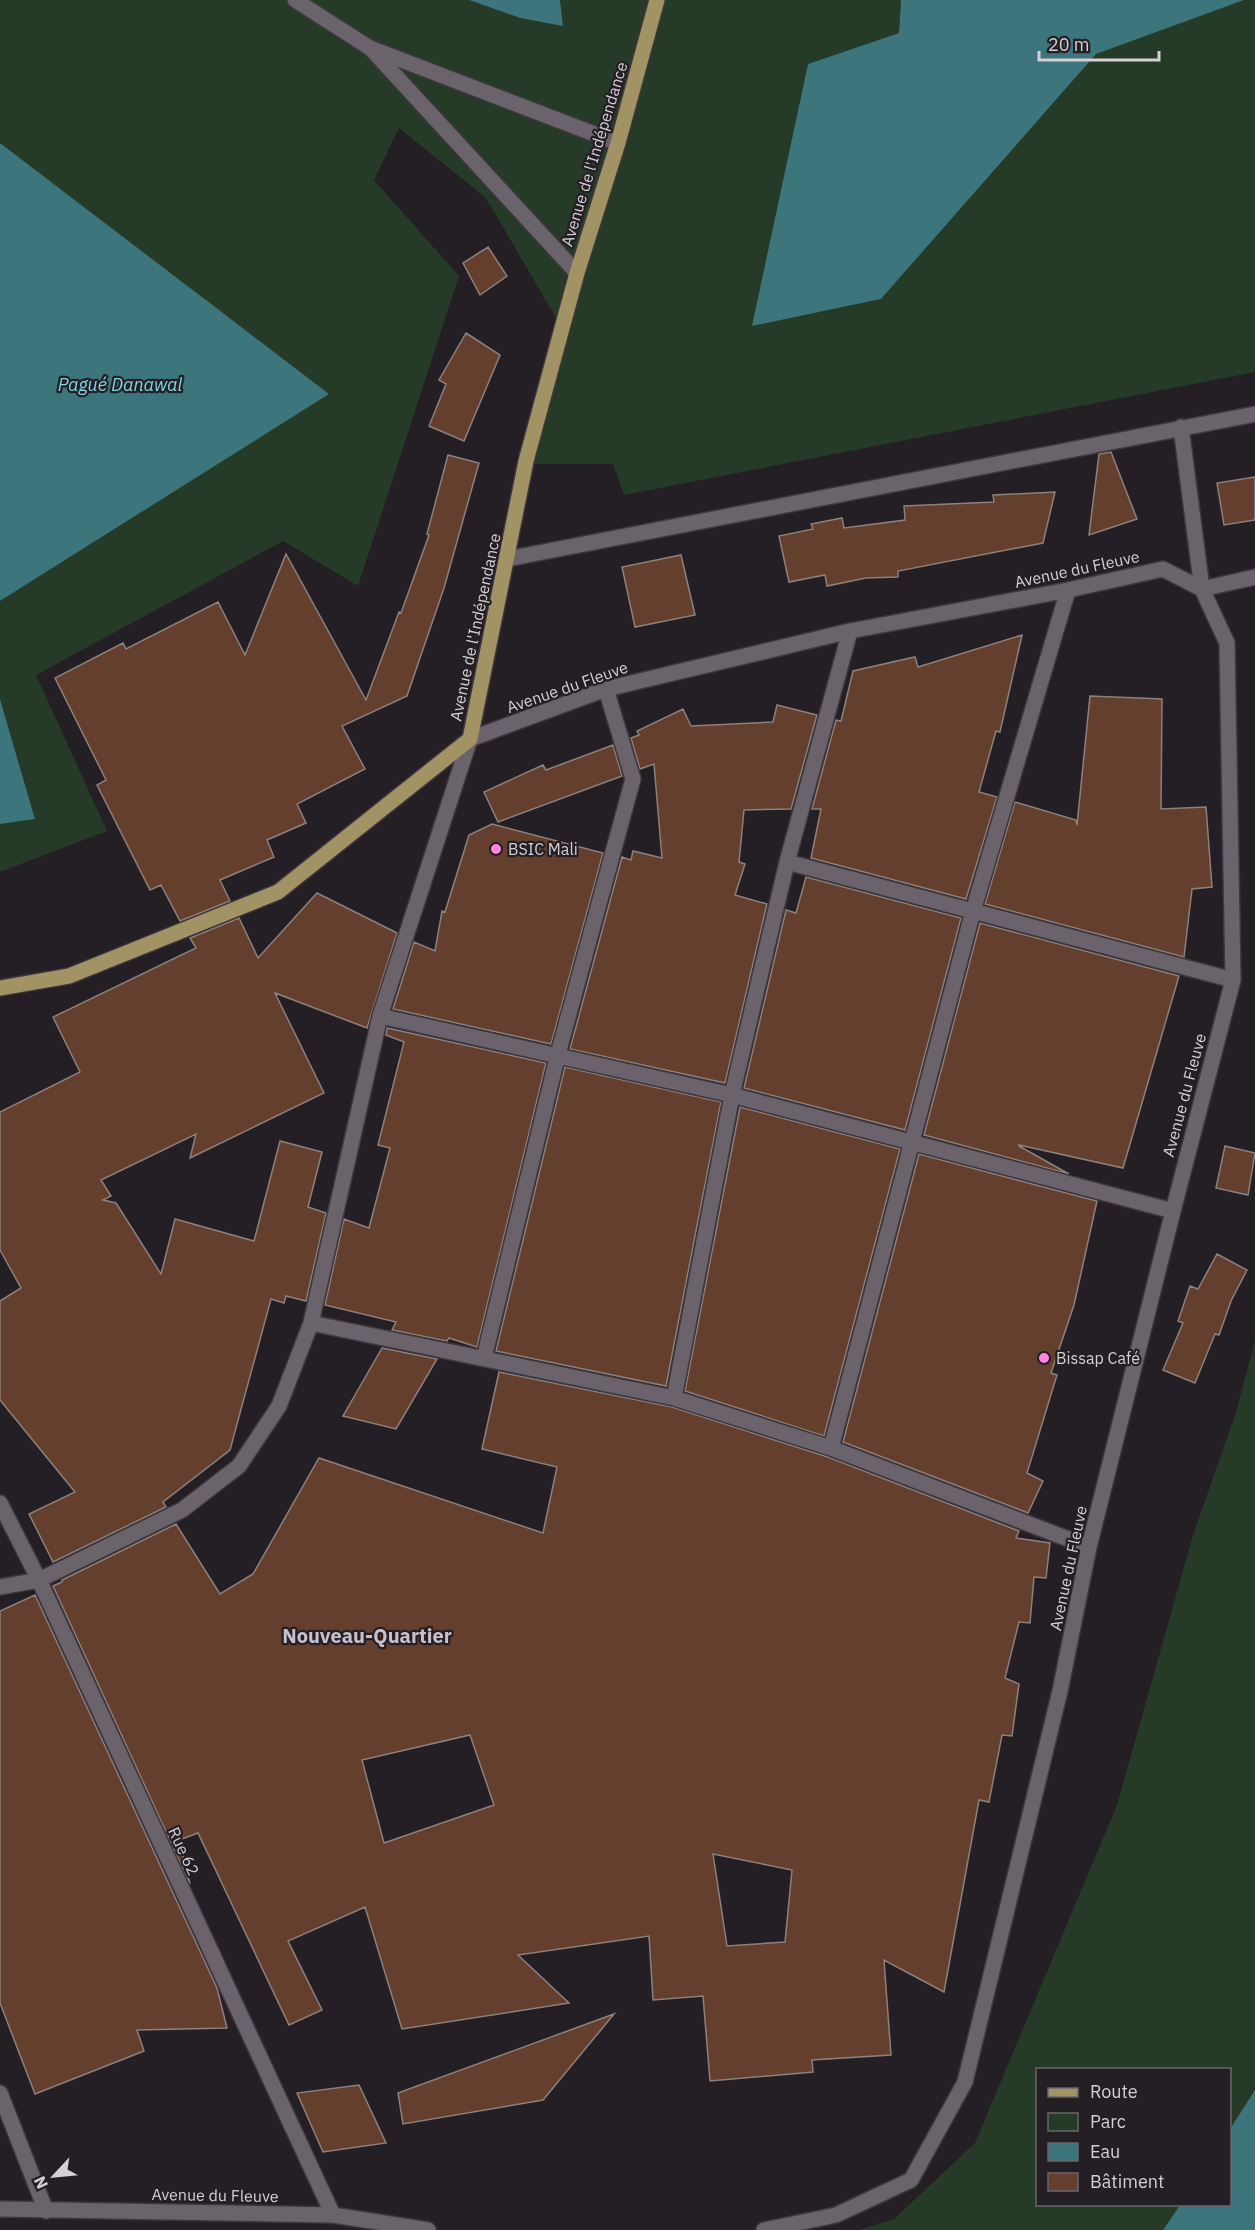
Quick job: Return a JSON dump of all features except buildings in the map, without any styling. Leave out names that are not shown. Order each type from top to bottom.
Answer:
[{"type":"main road","name":"Avenue de l'Indépendance","points":[[0,988],[69,976],[278,892],[470,739],[526,461],[577,273],[618,143],[657,0]]},
{"type":"street","points":[[295,0],[370,48],[618,143]]},
{"type":"street","points":[[370,48],[577,273]]},
{"type":"street","points":[[507,559],[1255,414]]},
{"type":"street","points":[[1181,427],[1202,589],[1255,577]]},
{"type":"street","name":"Avenue du Fleuve","points":[[470,739],[606,689],[850,632],[1068,590],[1163,569],[1202,589],[1227,643],[1233,980],[1089,1547],[1060,1691],[965,2082],[911,2180],[836,2216],[764,2230]]},
{"type":"street","points":[[831,1448],[973,911],[1068,590]]},
{"type":"street","points":[[674,1398],[732,1095],[787,861],[850,632]]},
{"type":"street","points":[[484,1358],[558,1054],[633,779],[606,689]]},
{"type":"street","points":[[0,1587],[39,1580],[182,1510],[239,1466],[279,1406],[311,1323],[380,1016],[470,739]]},
{"type":"street","points":[[787,861],[1233,980]]},
{"type":"street","points":[[380,1016],[558,1054],[732,1095],[1173,1211]]},
{"type":"street","points":[[311,1323],[674,1398],[831,1448],[1089,1547]]},
{"type":"street","name":"Rue 62","points":[[0,1503],[39,1580],[333,2215]]},
{"type":"street","points":[[0,2093],[46,2211]]},
{"type":"street","name":"Avenue du Fleuve","points":[[0,2210],[333,2215],[428,2230]]},
{"type":"green space","points":[[0,0],[469,0],[520,18],[563,25],[560,0],[901,0],[899,33],[808,64],[753,326],[881,299],[1096,53],[1244,0],[1255,0],[1255,372],[624,495],[613,464],[532,464],[566,335],[486,198],[399,128],[374,180],[459,276],[358,586],[283,541],[36,675],[107,831],[0,872],[0,824],[35,818],[0,699],[0,601],[328,394],[0,143]]},
{"type":"green space","points":[[1255,1341],[1255,2090],[1231,2127],[1231,2068],[1036,2068],[1036,2206],[1179,2206],[1163,2230],[859,2230],[894,2219],[975,2143],[1117,1805],[1193,1535],[1236,1412]]},
{"type":"water","points":[[469,0],[560,0],[563,26],[520,18]]},
{"type":"water","points":[[901,0],[1244,0],[1096,54],[881,299],[752,326],[808,64],[899,33]]},
{"type":"water","name":"Pagué Danawal","points":[[0,143],[329,394],[0,601]]},
{"type":"water","points":[[0,699],[35,819],[0,824]]},
{"type":"water","points":[[1255,2090],[1255,2230],[1163,2230],[1179,2206],[1231,2206],[1231,2127]]},
{"type":"place","name":"BSIC Mali","points":[[496,849]]},
{"type":"place","name":"Bissap Café","points":[[1044,1358]]},
{"type":"district","name":"Nouveau-Quartier","points":[[367,1636]]}]
